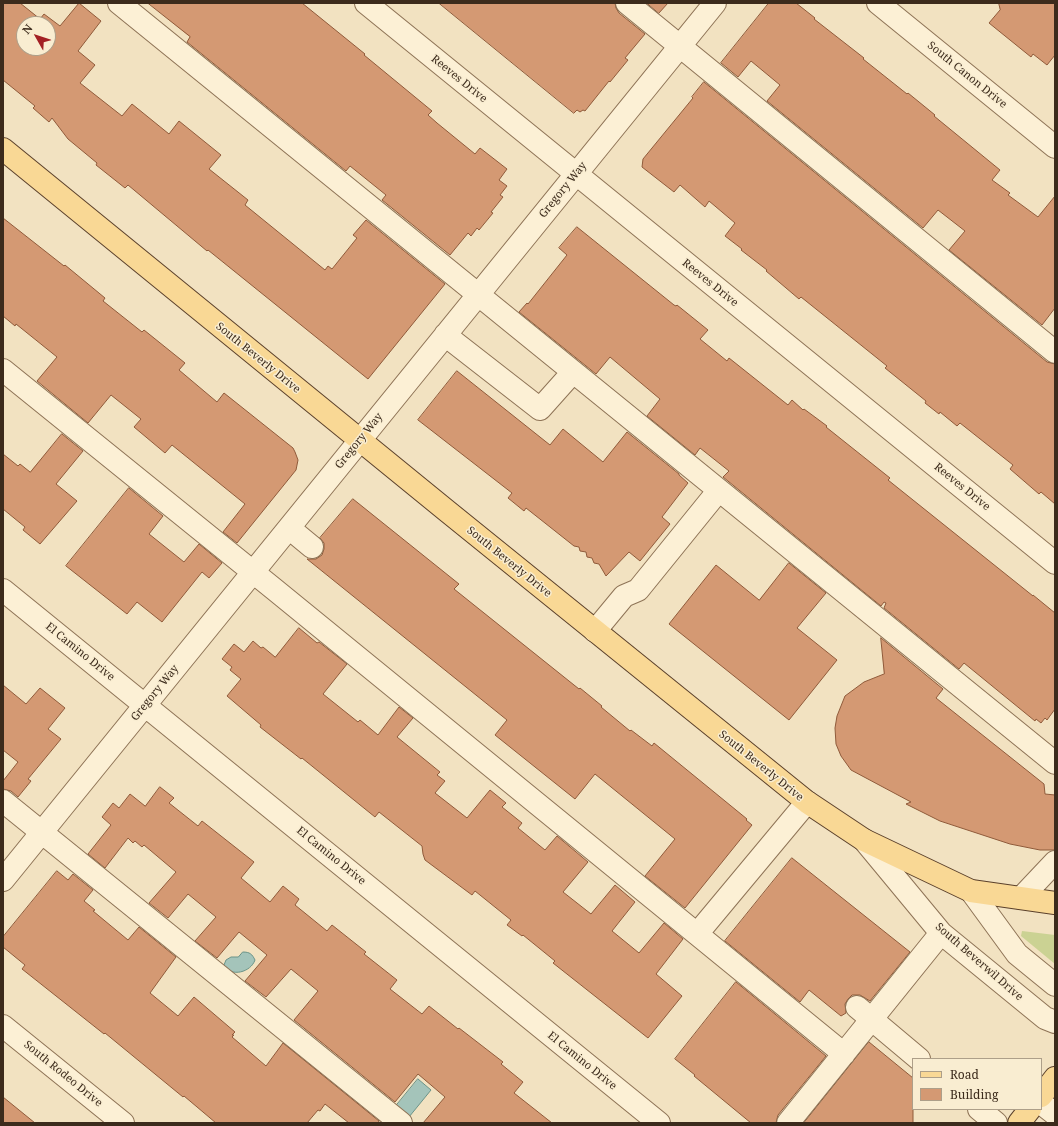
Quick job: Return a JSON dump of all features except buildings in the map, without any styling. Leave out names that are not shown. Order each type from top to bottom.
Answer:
[{"type":"main road","name":"South Beverly Drive","points":[[3,149],[806,802],[864,840],[971,891],[1055,903]]},
{"type":"main road","points":[[1042,1095],[1055,1078]]},
{"type":"main road","points":[[1019,1123],[1029,1110]]},
{"type":"street","points":[[119,3],[1055,763]]},
{"type":"street","name":"Reeves Drive","points":[[366,3],[1055,563]]},
{"type":"street","points":[[626,3],[1055,352]]},
{"type":"street","name":"Gregory Way","points":[[3,880],[715,3]]},
{"type":"street","name":"South Canon Drive","points":[[878,3],[1055,147]]},
{"type":"street","points":[[445,335],[540,409],[573,372]]},
{"type":"street","points":[[3,370],[844,1054]]},
{"type":"street","points":[[595,631],[624,596],[638,590],[719,490]]},
{"type":"street","points":[[289,528],[312,547]]},
{"type":"street","name":"El Camino Drive","points":[[3,590],[659,1123]]},
{"type":"street","points":[[3,801],[401,1123]]},
{"type":"street","points":[[697,934],[806,802]]},
{"type":"street","name":"South Beverwil Drive","points":[[864,840],[942,933],[1045,1018],[1055,1022]]},
{"type":"street","points":[[1021,898],[1055,862]]},
{"type":"street","points":[[971,891],[1017,954],[1055,985]]},
{"type":"street","points":[[788,1123],[844,1054],[864,1014],[942,933]]},
{"type":"street","points":[[864,1014],[918,1058]]},
{"type":"street","name":"South Rodeo Drive","points":[[3,1026],[123,1123]]},
{"type":"street","points":[[1042,1104],[1055,1114]]},
{"type":"street","points":[[980,1110],[996,1123]]},
{"type":"green space","points":[[1022,931],[1055,935],[1055,964],[1021,936]]},
{"type":"water","points":[[243,952],[252,955],[255,960],[253,964],[241,972],[227,969],[224,965],[226,960],[231,957],[238,957]]},
{"type":"water","points":[[418,1079],[431,1090],[409,1117],[396,1106]]}]
